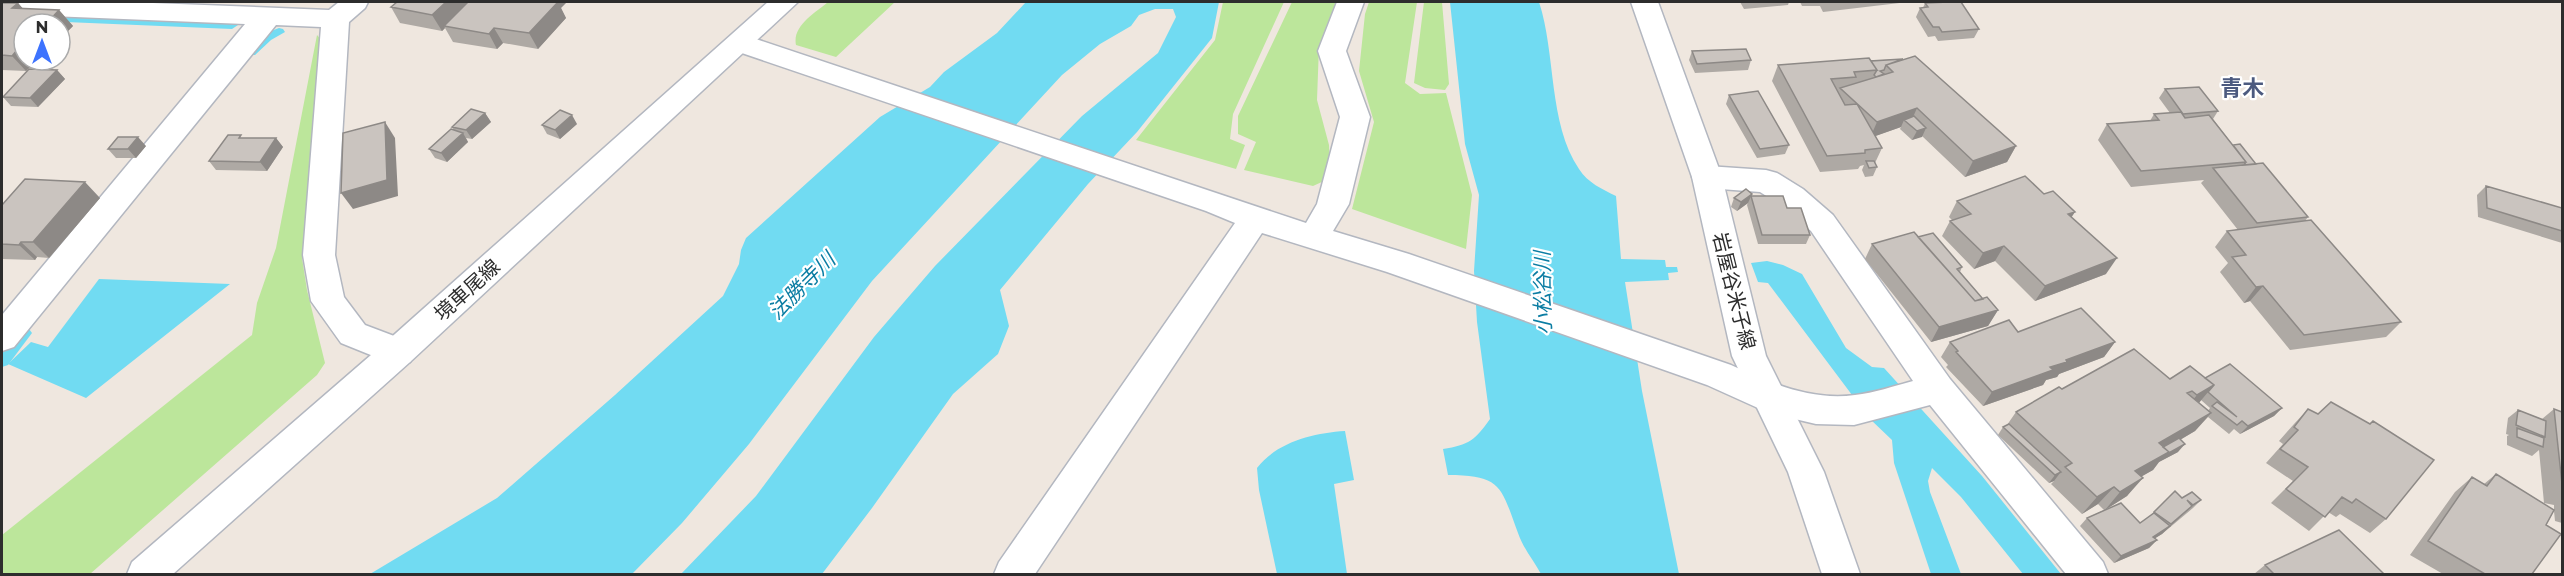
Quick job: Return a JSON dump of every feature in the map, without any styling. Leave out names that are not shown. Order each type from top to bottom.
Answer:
[{"type":"street","name":"境車尾線","points":[[146,574],[398,352],[784,2]]},
{"type":"street","points":[[1314,237],[1333,204],[1354,117],[1332,51],[1350,2]]},
{"type":"street","name":"岩屋谷米子線","points":[[1644,2],[1707,177],[1749,356],[1806,472],[1840,574]]},
{"type":"street","points":[[2,5],[269,16],[345,10],[319,255],[328,302],[353,334],[398,352]]},
{"type":"street","points":[[2,338],[249,37],[269,16]]},
{"type":"street","points":[[741,43],[1217,203],[1256,219],[1398,263],[1719,375],[1769,399],[1816,409],[1854,410],[1928,392]]},
{"type":"street","points":[[1707,177],[1766,181],[1792,197],[1822,223],[1928,392],[2089,574]]},
{"type":"street","points":[[1013,574],[1256,219]]},
{"type":"green space","points":[[828,2],[895,2],[836,57],[796,45],[797,32],[801,26]]},
{"type":"green space","points":[[1223,2],[1284,2],[1233,114],[1230,139],[1245,145],[1236,169],[1136,140],[1215,40]]},
{"type":"green space","points":[[1292,2],[1336,2],[1319,46],[1317,100],[1329,145],[1330,169],[1324,181],[1313,186],[1244,170],[1256,142],[1238,134],[1238,116]]},
{"type":"green space","points":[[1369,2],[1417,2],[1405,83],[1420,94],[1446,93],[1472,195],[1466,249],[1352,209],[1374,122],[1359,71],[1365,14]]},
{"type":"green space","points":[[1424,2],[1442,2],[1449,84],[1445,90],[1425,88],[1414,83]]},
{"type":"green space","points":[[317,35],[324,43],[319,113],[302,258],[307,290],[325,363],[317,375],[90,574],[2,574],[2,535],[252,335],[257,303],[276,248]]},
{"type":"water","name":"法勝寺川","points":[[1026,2],[1219,2],[1212,38],[1137,132],[1088,184],[1000,290],[1009,326],[998,354],[953,394],[822,574],[681,574],[756,496],[874,337],[935,266],[1082,116],[1158,53],[1176,17],[1173,9],[1155,9],[1139,15],[1131,26],[1100,44],[1062,75],[872,281],[749,444],[682,523],[632,574],[370,574],[497,498],[615,395],[723,296],[739,264],[746,238],[880,117],[930,87],[944,72],[997,33]]},
{"type":"water","name":"小松谷川","points":[[1450,2],[1539,2],[1562,131],[1569,151],[1583,174],[1596,185],[1616,196],[1621,259],[1665,260],[1666,267],[1677,267],[1678,272],[1668,273],[1669,280],[1625,282],[1642,391],[1679,574],[1541,574],[1520,539],[1503,494],[1497,487],[1479,478],[1448,475],[1443,449],[1459,446],[1471,440],[1490,419],[1477,322],[1474,271],[1479,195],[1465,144]]},
{"type":"water","points":[[1767,261],[1783,265],[1802,274],[1846,348],[1872,367],[1884,368],[1982,476],[2061,574],[2023,574],[1961,497],[1932,468],[1928,481],[1930,492],[1961,574],[1931,574],[1894,463],[1892,440],[1870,419],[1768,283],[1758,282],[1751,263]]},
{"type":"water","points":[[99,279],[230,284],[86,398],[8,364],[31,342],[48,347]]},
{"type":"water","points":[[1345,431],[1354,480],[1334,484],[1347,574],[1277,574],[1259,490],[1257,468],[1265,459],[1296,440]]},
{"type":"building","points":[[397,2],[446,2],[432,15],[391,7]]},
{"type":"building","points":[[468,2],[558,2],[529,33],[494,28],[489,34],[444,26]]},
{"type":"building","points":[[1961,2],[1979,29],[1942,32],[1939,27],[1933,27],[1920,8],[1928,7],[1925,3]]},
{"type":"building","points":[[2,3],[18,3],[12,8],[59,10],[57,12],[12,12],[12,56],[2,55]]},
{"type":"building","points":[[1746,49],[1751,60],[1697,64],[1692,51]]},
{"type":"building","points":[[1915,56],[2016,146],[1973,161],[1917,108],[1877,122],[1840,88],[1893,72],[1886,65]]},
{"type":"building","points":[[1869,58],[1877,70],[1854,72],[1856,77],[1831,79],[1845,105],[1857,104],[1882,148],[1865,150],[1865,153],[1827,156],[1778,65]]},
{"type":"building","points":[[1903,59],[1886,65],[1884,70],[1880,71],[1884,74],[1876,77],[1874,75],[1877,70],[1871,61]]},
{"type":"building","points":[[26,72],[55,72],[30,98],[3,97]]},
{"type":"building","points":[[2199,87],[2218,111],[2183,114],[2165,89]]},
{"type":"building","points":[[1758,91],[1789,145],[1760,149],[1729,95]]},
{"type":"building","points":[[471,109],[485,113],[466,130],[452,127]]},
{"type":"building","points":[[560,110],[572,115],[555,130],[542,125]]},
{"type":"building","points":[[2181,112],[2185,118],[2209,115],[2246,162],[2141,171],[2107,124],[2159,120],[2154,114]]},
{"type":"building","points":[[1914,116],[1926,128],[1917,131],[1904,120]]},
{"type":"building","points":[[385,122],[387,180],[341,193],[343,133]]},
{"type":"building","points":[[451,129],[463,133],[441,153],[429,149]]},
{"type":"building","points":[[228,135],[241,135],[239,138],[276,138],[260,162],[209,161]]},
{"type":"building","points":[[118,137],[138,137],[128,149],[108,149]]},
{"type":"building","points":[[2240,144],[2256,164],[2244,165],[2246,162],[2233,145]]},
{"type":"building","points":[[1866,161],[1874,161],[1877,167],[1869,168]]},
{"type":"building","points":[[2263,163],[2308,217],[2257,223],[2213,168]]},
{"type":"building","points":[[2025,176],[2044,194],[2053,191],[2075,212],[2068,214],[2117,258],[2045,286],[2004,246],[1983,253],[1950,221],[1971,214],[1957,201]]},
{"type":"building","points":[[25,179],[85,182],[33,242],[21,242],[19,245],[2,244],[2,205]]},
{"type":"building","points":[[2486,186],[2562,208],[2562,231],[2487,208]]},
{"type":"building","points":[[1746,189],[1752,194],[1741,202],[1734,198]]},
{"type":"building","points":[[1751,196],[1783,196],[1787,208],[1801,208],[1810,235],[1762,235]]},
{"type":"building","points":[[2311,220],[2401,322],[2304,335],[2263,286],[2256,287],[2232,257],[2246,255],[2227,231]]},
{"type":"building","points":[[1914,232],[1975,301],[1987,297],[1998,310],[1939,327],[1872,244]]},
{"type":"building","points":[[1933,233],[1962,267],[1957,269],[1983,299],[1975,301],[1918,237]]},
{"type":"building","points":[[2081,308],[2115,342],[2050,367],[2053,370],[1992,392],[1956,352],[1958,351],[1950,342],[2009,320],[2018,332]]},
{"type":"building","points":[[2134,349],[2170,379],[2190,366],[2214,385],[2197,395],[2192,391],[2187,393],[2211,413],[2159,443],[2169,452],[2135,471],[2143,478],[2120,492],[2114,487],[2097,497],[2065,467],[2072,463],[2016,412],[2059,387],[2062,389]]},
{"type":"building","points":[[2230,364],[2282,408],[2248,426],[2242,421],[2237,425],[2212,406],[2217,402],[2237,417],[2208,392],[2214,385],[2205,378]]},
{"type":"building","points":[[2331,402],[2370,424],[2373,421],[2434,460],[2386,519],[2356,499],[2352,503],[2342,497],[2325,517],[2286,489],[2308,467],[2280,449],[2298,430],[2294,427],[2308,409],[2318,414]]},
{"type":"building","points":[[2554,409],[2562,412],[2562,484]]},
{"type":"building","points":[[2518,410],[2546,421],[2545,437],[2516,425]]},
{"type":"building","points":[[2009,424],[2061,472],[2055,475],[2003,427]]},
{"type":"building","points":[[2517,428],[2544,438],[2543,447],[2517,437]]},
{"type":"building","points":[[2179,438],[2185,444],[2167,454],[2169,452],[2163,447]]},
{"type":"building","points":[[2496,474],[2554,510],[2546,525],[2561,534],[2532,574],[2485,574],[2428,541],[2472,477],[2487,486]]},
{"type":"building","points":[[2175,491],[2182,498],[2192,492],[2201,500],[2193,505],[2187,500],[2192,506],[2171,524],[2154,512]]},
{"type":"building","points":[[2121,503],[2140,523],[2154,513],[2170,526],[2153,537],[2157,540],[2121,556],[2087,518]]},
{"type":"building","points":[[2339,530],[2384,574],[2274,574],[2265,565]]},
{"type":"waterway","points":[[72,19],[232,25]]},
{"type":"waterway","points":[[250,52],[267,37],[279,32]]},
{"type":"waterway","points":[[2,361],[24,333]]},
{"type":"district","name":"青木","points":[[2242,88]]}]
